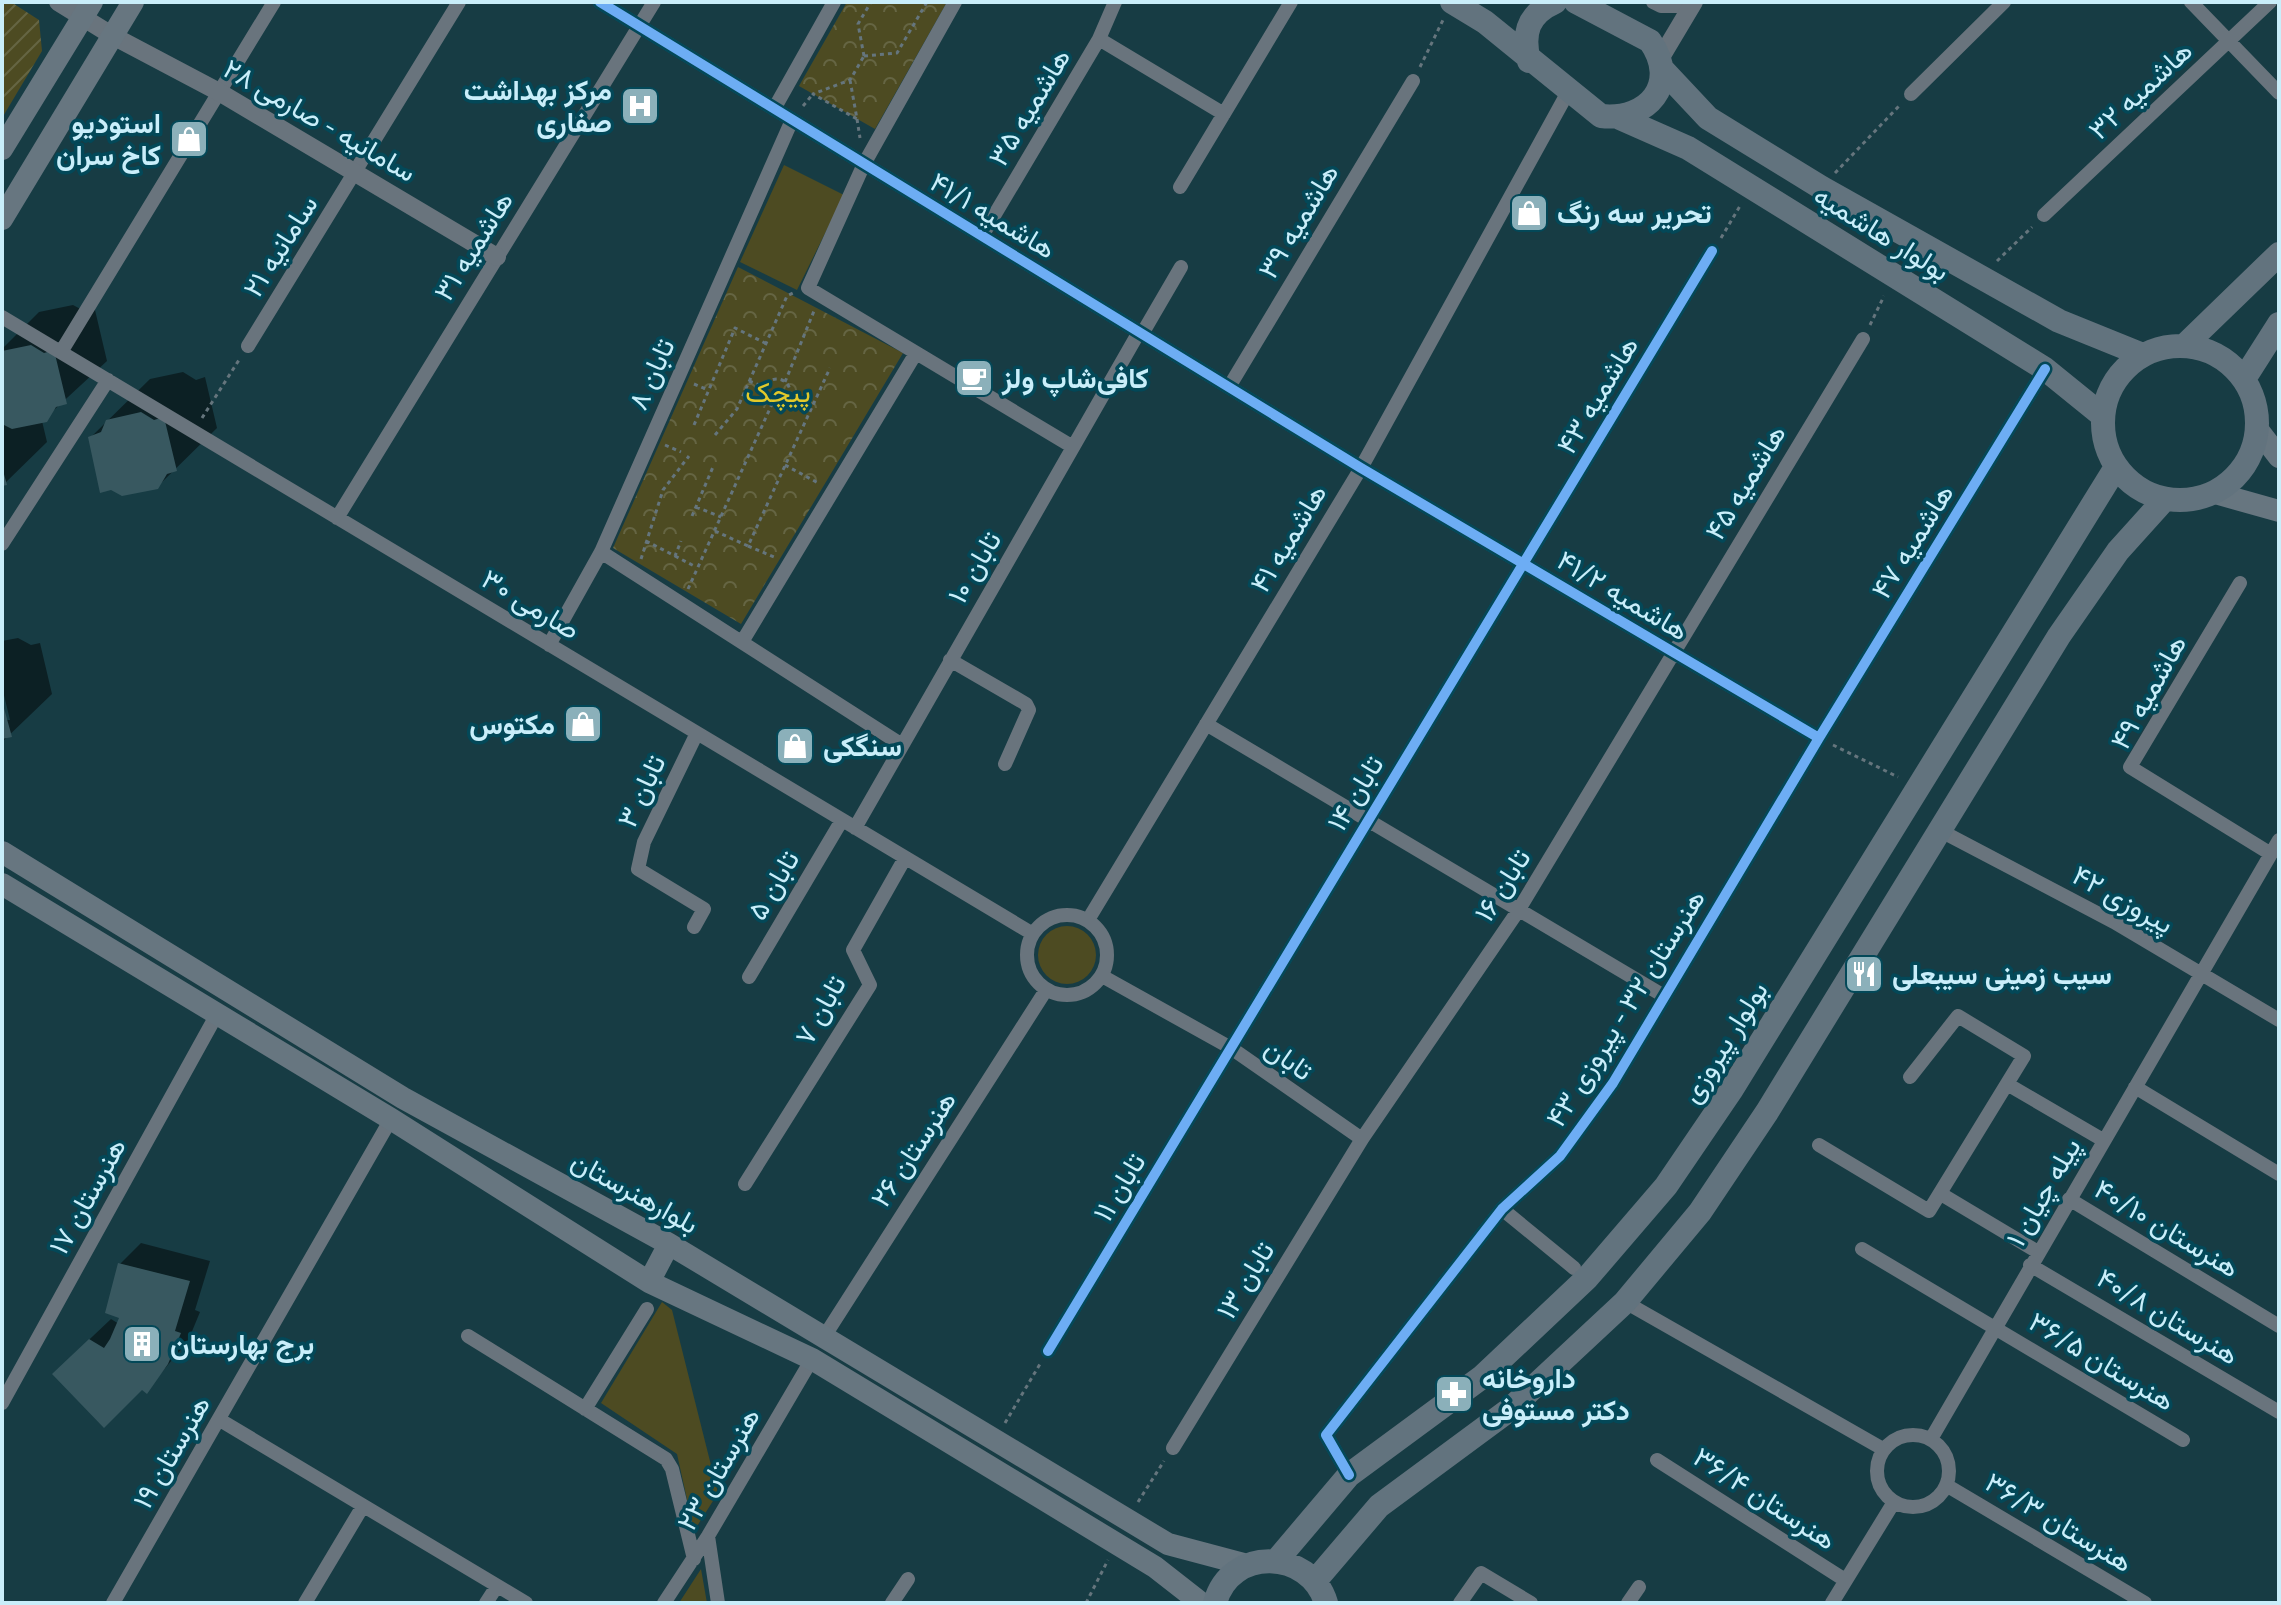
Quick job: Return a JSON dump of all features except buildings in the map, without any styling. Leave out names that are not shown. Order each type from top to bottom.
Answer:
[{"type":"main road","points":[[2,219],[133,2]]},
{"type":"main road","points":[[1452,2],[1485,22],[1529,61]]},
{"type":"main road","name":"بولوار هاشمیه","points":[[1576,2],[1650,41],[1661,64],[1708,118],[1822,188],[1980,278],[2059,321],[2143,355]]},
{"type":"main road","points":[[1529,61],[1524,42],[1529,23],[1541,4]]},
{"type":"main road","points":[[2,149],[87,10]]},
{"type":"main road","name":"بولوار هاشمیه","points":[[1529,61],[1601,116],[1620,118],[1688,148],[2045,369],[2103,416]]},
{"type":"main road","points":[[1620,118],[1639,112],[1654,98],[1661,64]]},
{"type":"main road","points":[[2185,345],[2279,254]]},
{"type":"main road","points":[[2244,379],[2279,324]]},
{"type":"main road","points":[[2185,345],[2208,351],[2228,362],[2244,379],[2255,401],[2258,430],[2251,456],[2236,478],[2215,493],[2190,501],[2164,500],[2145,493],[2116,467],[2105,443],[2103,416],[2110,390],[2124,370],[2143,355],[2166,346],[2185,345]]},
{"type":"main road","points":[[2258,430],[2279,457]]},
{"type":"main road","name":"بولوار پیروزی","points":[[1277,1560],[1349,1475],[1482,1377],[1587,1278],[1666,1186],[1732,1089],[1916,785],[2116,467]]},
{"type":"main road","points":[[2215,493],[2279,511]]},
{"type":"main road","points":[[1315,1581],[1379,1506],[1509,1410],[1625,1302],[1700,1212],[1742,1150],[2059,636],[2118,551],[2164,500]]},
{"type":"main road","name":"بلوارهنرستان","points":[[2,852],[403,1098],[669,1244],[1168,1544],[1247,1565]]},
{"type":"main road","points":[[2,884],[391,1119],[649,1282],[812,1359],[1117,1544],[1201,1603]]},
{"type":"main road","points":[[649,1282],[669,1244]]},
{"type":"main road","points":[[1215,1603],[1224,1584],[1247,1565],[1277,1560],[1291,1563],[1315,1581],[1326,1603]]},
{"type":"street","name":"سامانیه - صارمی ۲۸","points":[[58,2],[87,10],[113,36],[219,92],[497,257]]},
{"type":"street","name":"سامانیه ۲۱","points":[[248,346],[459,2]]},
{"type":"street","name":"هاشمیه ۴۱/۱","points":[[600,2],[1361,468]]},
{"type":"street","name":"هاشمیه ۳۱","points":[[337,518],[654,2]]},
{"type":"street","points":[[774,109],[834,2]]},
{"type":"street","points":[[955,2],[864,164],[814,291],[1073,447]]},
{"type":"street","name":"هاشمیه ۳۵","points":[[982,236],[1099,39],[1115,2]]},
{"type":"street","points":[[1180,187],[1291,2]]},
{"type":"street","points":[[1653,2],[1661,6],[1692,4]]},
{"type":"street","points":[[1911,94],[2004,2]]},
{"type":"street","points":[[2191,2],[2279,93]]},
{"type":"street","name":"هاشمیه ۳۲","points":[[2044,215],[2270,2]]},
{"type":"street","points":[[1661,64],[1692,4]]},
{"type":"street","points":[[61,352],[272,5]]},
{"type":"street","points":[[1099,39],[1224,114]]},
{"type":"street","name":"هاشمیه ۳۹","points":[[1229,387],[1413,81]]},
{"type":"street","name":"هاشمیه ۴۱","points":[[1088,920],[1361,468],[1568,92]]},
{"type":"street","name":"تابان ۸","points":[[549,645],[601,552],[792,120]]},
{"type":"street","name":"هاشمیه ۴۳","points":[[1523,564],[1712,251]]},
{"type":"street","name":"تابان ۱۰","points":[[848,824],[902,745],[1073,447],[1181,267]]},
{"type":"street","name":"صارمی ۳۰","points":[[2,317],[1033,934]]},
{"type":"street","name":"هاشمیه ۴۵","points":[[1672,651],[1863,339]]},
{"type":"street","points":[[742,642],[916,353]]},
{"type":"street","name":"هاشمیه ۴۷","points":[[1819,738],[2045,369]]},
{"type":"street","points":[[2,544],[108,380]]},
{"type":"street","name":"هاشمیه ۴۱/۲","points":[[1361,468],[1819,738]]},
{"type":"street","points":[[601,552],[902,745]]},
{"type":"street","name":"تابان ۱۴","points":[[1231,1048],[1523,564]]},
{"type":"street","name":"هاشمیه ۴۹","points":[[2240,583],[2130,767],[2275,850]]},
{"type":"street","name":"تابان ۱۶","points":[[1362,1139],[1518,911],[1672,651]]},
{"type":"street","points":[[950,660],[1026,704],[1029,710],[1005,764]]},
{"type":"street","points":[[1206,724],[1664,996]]},
{"type":"street","name":"تابان ۳","points":[[694,927],[704,909],[638,869],[644,842],[696,735]]},
{"type":"street","name":"هنرستان ۳۲ - پیروزی ۴۳","points":[[1349,1475],[1326,1435],[1502,1209],[1560,1156],[1613,1083],[1819,738]]},
{"type":"street","name":"تابان ۵","points":[[749,977],[848,824]]},
{"type":"street","name":"پیروزی ۴۲","points":[[1939,830],[2114,922],[2279,1020]]},
{"type":"street","name":"پیله چیان ۱","points":[[1931,1439],[2279,840]]},
{"type":"street","name":"تابان ۷","points":[[745,1184],[870,985],[853,950],[905,858]]},
{"type":"street","points":[[1058,915],[1088,920],[1097,927],[1106,945],[1108,956],[1102,976],[1095,985],[1077,995],[1046,990],[1031,975],[1028,965],[1028,944],[1033,934],[1047,919],[1058,915]]},
{"type":"street","name":"تابان","points":[[1102,976],[1231,1048],[1362,1139]]},
{"type":"street","name":"هنرستان ۲۶","points":[[824,1337],[1046,990]]},
{"type":"street","name":"هنرستان ۱۷","points":[[2,1403],[217,1014]]},
{"type":"street","points":[[1819,1145],[1929,1211],[2024,1056],[1958,1016],[1910,1077]]},
{"type":"street","name":"تابان ۱۱","points":[[1048,1351],[1231,1048]]},
{"type":"street","points":[[2007,1084],[2103,1140]]},
{"type":"street","points":[[2135,1087],[2279,1174]]},
{"type":"street","name":"هنرستان ۱۹","points":[[113,1603],[391,1119]]},
{"type":"street","name":"تابان ۱۳","points":[[1173,1448],[1362,1139]]},
{"type":"street","name":"هنرستان ۴۰/۸","points":[[1941,1194],[2034,1259],[2279,1412]]},
{"type":"street","name":"هنرستان ۴۰/۱۰","points":[[2069,1199],[2279,1326]]},
{"type":"street","points":[[1502,1209],[1574,1268]]},
{"type":"street","name":"هنرستان ۳۶/۵","points":[[1862,1249],[1995,1325],[2183,1440]]},
{"type":"street","points":[[1625,1302],[1883,1449]]},
{"type":"street","points":[[585,1409],[647,1309]]},
{"type":"street","points":[[468,1336],[666,1459],[672,1469],[694,1559]]},
{"type":"street","name":"هنرستان ۲۳","points":[[664,1603],[708,1536],[812,1359]]},
{"type":"street","points":[[220,1420],[526,1603]]},
{"type":"street","points":[[1911,1434],[1931,1439],[1940,1446],[1949,1465],[1946,1485],[1930,1503],[1906,1507],[1894,1502],[1879,1484],[1876,1472],[1883,1449],[1900,1436],[1911,1434]]},
{"type":"street","name":"هنرستان ۳۶/۴","points":[[1657,1460],[1845,1580]]},
{"type":"street","name":"هنرستان ۳۶/۳","points":[[1946,1485],[2145,1603]]},
{"type":"street","points":[[1832,1603],[1894,1502]]},
{"type":"street","points":[[305,1603],[363,1506]]},
{"type":"street","points":[[708,1536],[718,1603]]},
{"type":"street","points":[[1460,1603],[1481,1573],[1531,1603]]},
{"type":"street","points":[[892,1603],[908,1579]]},
{"type":"street","points":[[486,1603],[497,1586]]},
{"type":"street","points":[[1628,1603],[1639,1587]]},
{"type":"path","points":[[850,80],[857,119],[813,94],[850,80],[864,56],[858,24],[871,2]]},
{"type":"path","points":[[864,56],[897,53],[927,2]]},
{"type":"path","points":[[1413,81],[1452,2]]},
{"type":"path","points":[[1822,188],[1911,94]]},
{"type":"path","points":[[1712,251],[1751,188]]},
{"type":"path","points":[[1980,278],[2044,215]]},
{"type":"path","points":[[1863,339],[1894,276]]},
{"type":"path","points":[[715,435],[737,409],[787,296],[814,291],[785,382]]},
{"type":"path","points":[[694,425],[735,328],[765,343]]},
{"type":"path","points":[[194,432],[248,346]]},
{"type":"path","points":[[748,546],[830,368]]},
{"type":"path","points":[[774,380],[785,382],[790,389],[788,401],[780,405],[772,404],[765,398],[765,388],[774,380]]},
{"type":"path","points":[[749,381],[765,388]]},
{"type":"path","points":[[788,401],[810,411]]},
{"type":"path","points":[[682,603],[772,404]]},
{"type":"path","points":[[637,575],[663,490],[689,456]]},
{"type":"path","points":[[785,465],[833,491]]},
{"type":"path","points":[[692,516],[713,467]]},
{"type":"path","points":[[696,507],[721,517]]},
{"type":"path","points":[[715,531],[789,564]]},
{"type":"path","points":[[646,541],[698,568]]},
{"type":"path","points":[[675,556],[681,541]]},
{"type":"path","points":[[1819,738],[1916,785]]},
{"type":"path","points":[[996,1438],[1048,1351]]},
{"type":"path","points":[[1127,1518],[1173,1448]]},
{"type":"path","points":[[1086,1603],[1117,1544]]},
{"type":"green space","points":[[2,2],[11,2],[39,20],[42,51],[2,118]]},
{"type":"green space","points":[[847,2],[947,2],[875,129],[799,86]]},
{"type":"green space","points":[[784,165],[844,195],[797,290],[740,262]]},
{"type":"green space","name":"پیچک","points":[[738,267],[903,353],[741,624],[613,548]]},
{"type":"green space","points":[[1067,926],[1088,934],[1096,955],[1088,976],[1067,984],[1046,976],[1038,955],[1046,934]]},
{"type":"green space","points":[[662,1302],[672,1310],[718,1493],[694,1531],[677,1454],[601,1403]]},
{"type":"green space","points":[[701,1569],[707,1603],[679,1603]]},
{"type":"cycle path","points":[[600,2],[1361,468],[1819,738]]},
{"type":"cycle path","points":[[1048,1351],[1712,251]]},
{"type":"cycle path","points":[[1349,1475],[1326,1435],[1502,1209],[1560,1156],[1613,1083],[2045,369]]},
{"type":"place","name":"مرکز بهداشت صفاری","points":[[640,106]]},
{"type":"place","name":"استودیو کاخ سران","points":[[189,139]]},
{"type":"place","name":"تحریر سه رنگ","points":[[1529,213]]},
{"type":"place","name":"کافی‌شاپ ولز","points":[[974,378]]},
{"type":"place","name":"مکتوس","points":[[583,724]]},
{"type":"place","name":"سنگکی","points":[[795,746]]},
{"type":"place","name":"سیب زمینی سیبعلی","points":[[1864,974]]},
{"type":"place","name":"برج بهارستان","points":[[142,1344]]},
{"type":"place","name":"داروخانه دکتر مستوفی","points":[[1454,1394]]}]
